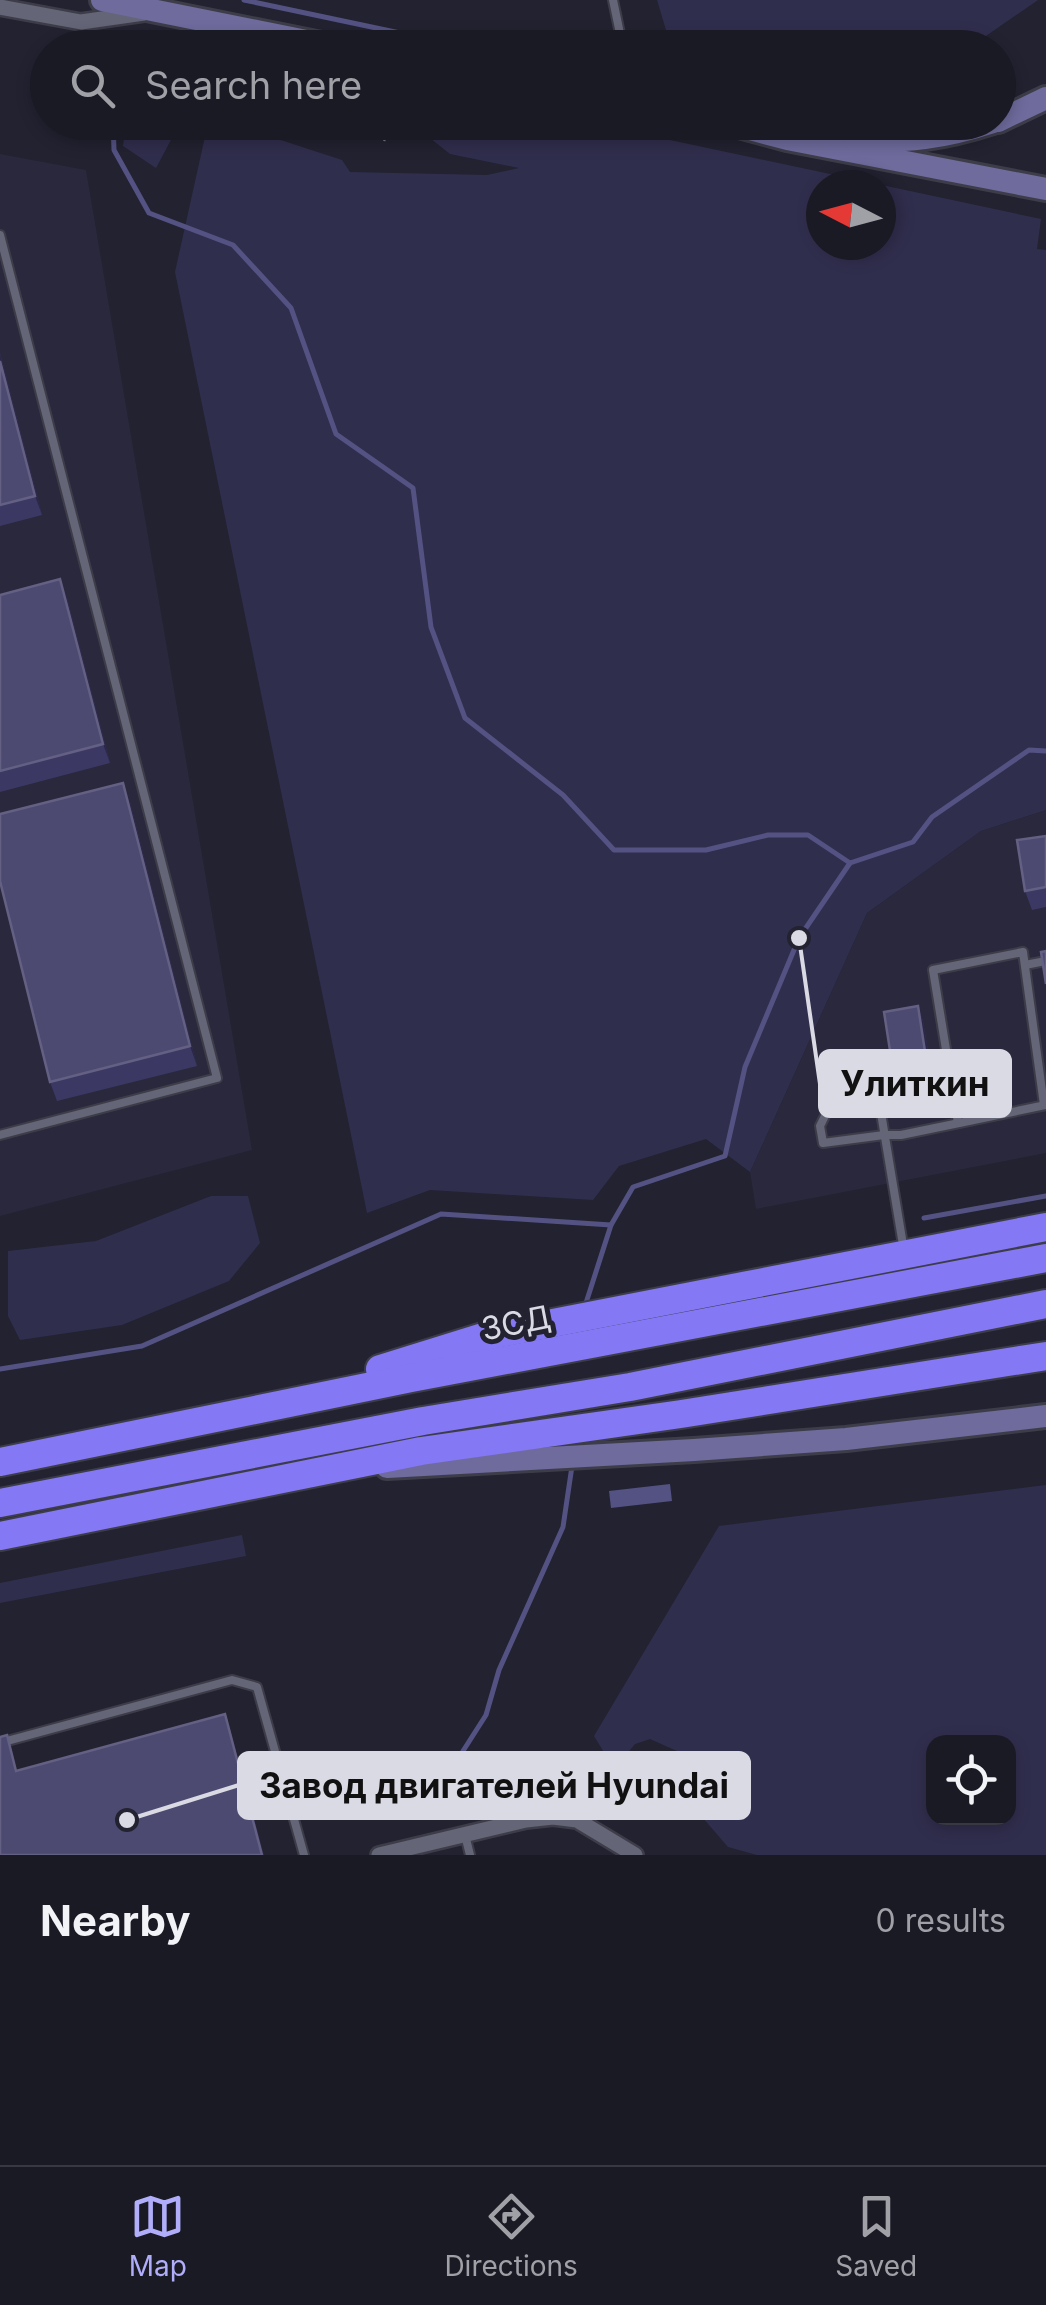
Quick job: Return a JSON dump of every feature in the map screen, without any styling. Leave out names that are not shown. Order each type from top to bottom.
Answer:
[{"type":"highway","points":[[245,1412],[486,1336],[1046,1228]]},
{"type":"highway","name":"ЗСД","points":[[0,1462],[1046,1258]]},
{"type":"highway","points":[[0,1503],[423,1422],[630,1387],[1046,1304]]},
{"type":"highway","points":[[0,1536],[421,1451],[1046,1356]]},
{"type":"main road","points":[[102,0],[251,30]]},
{"type":"main road","points":[[1016,112],[1046,98]]},
{"type":"main road","points":[[792,140],[1046,189]]},
{"type":"main road","points":[[859,140],[911,140]]},
{"type":"main road","points":[[342,1468],[827,1440],[1046,1416]]},
{"type":"street","points":[[0,7],[82,22],[157,11]]},
{"type":"street","points":[[379,1855],[526,1820],[554,1817],[577,1820],[635,1855]]},
{"type":"lane","points":[[613,0],[619,30]]},
{"type":"lane","points":[[0,235],[216,1078],[0,1135]]},
{"type":"lane","points":[[904,1255],[884,1135],[872,1058],[854,1055],[820,1126],[822,1143],[884,1135],[901,1135],[1045,1105],[1023,952],[933,970],[958,1122]]},
{"type":"lane","points":[[1025,964],[1046,961]]},
{"type":"lane","points":[[0,1743],[232,1680],[257,1687],[304,1855]]},
{"type":"lane","points":[[464,1835],[470,1855]]},
{"type":"shaded area","points":[[657,0],[1038,0],[995,30],[666,30]]},
{"type":"shaded area","points":[[124,140],[171,140],[156,168],[123,146]]},
{"type":"shaded area","points":[[204,140],[281,140],[342,160],[350,172],[487,175],[519,168],[450,154],[432,140],[670,140],[811,170],[806,170],[806,260],[896,260],[896,188],[1041,219],[1037,249],[1046,250],[1046,810],[981,831],[867,913],[750,1172],[706,1139],[619,1166],[593,1200],[430,1190],[367,1213],[175,272]]},
{"type":"shaded area","points":[[0,154],[86,170],[252,1150],[0,1216]]},
{"type":"shaded area","points":[[1046,810],[1046,1153],[756,1209],[750,1172],[867,913],[981,831]]},
{"type":"shaded area","points":[[211,1196],[248,1196],[260,1243],[229,1281],[122,1325],[20,1340],[8,1316],[8,1251],[96,1241]]},
{"type":"shaded area","points":[[670,1484],[672,1501],[611,1508],[609,1491]]},
{"type":"shaded area","points":[[1046,1485],[1046,1855],[757,1855],[728,1847],[702,1817],[697,1760],[650,1739],[635,1744],[625,1756],[605,1754],[594,1736],[719,1526]]},
{"type":"shaded area","points":[[242,1535],[246,1556],[0,1603],[0,1583]]},
{"type":"building","points":[[0,361],[35,496],[0,505]]},
{"type":"building","points":[[60,579],[103,744],[0,771],[0,595]]},
{"type":"building","points":[[123,783],[190,1046],[50,1082],[0,881],[0,814]]},
{"type":"building","points":[[1046,836],[1046,887],[1025,891],[1017,840]]},
{"type":"building","points":[[1046,951],[1046,984],[1041,952]]},
{"type":"building","points":[[918,1006],[932,1097],[898,1102],[884,1012]]},
{"type":"building","points":[[225,1714],[262,1855],[0,1855],[0,1737],[7,1735],[16,1771]]},
{"type":"waterway","points":[[244,0],[386,30]]},
{"type":"waterway","points":[[114,140],[114,150],[149,213],[233,245],[291,308],[336,434],[413,488],[431,627],[465,718],[563,795],[614,850],[706,850],[768,835],[808,835],[850,863]]},
{"type":"waterway","points":[[585,1306],[611,1225],[633,1187],[725,1156],[745,1067],[799,938],[850,863],[913,842],[932,817],[1029,750],[1046,751]]},
{"type":"waterway","points":[[924,1218],[1046,1196]]},
{"type":"waterway","points":[[0,1369],[142,1346],[441,1214],[611,1225]]},
{"type":"waterway","points":[[463,1751],[486,1715],[499,1670],[563,1527],[572,1466]]},
{"type":"place","name":"Улиткин","points":[[799,938]]},
{"type":"place","name":"Завод двигателей Hyundai","points":[[127,1820]]}]
